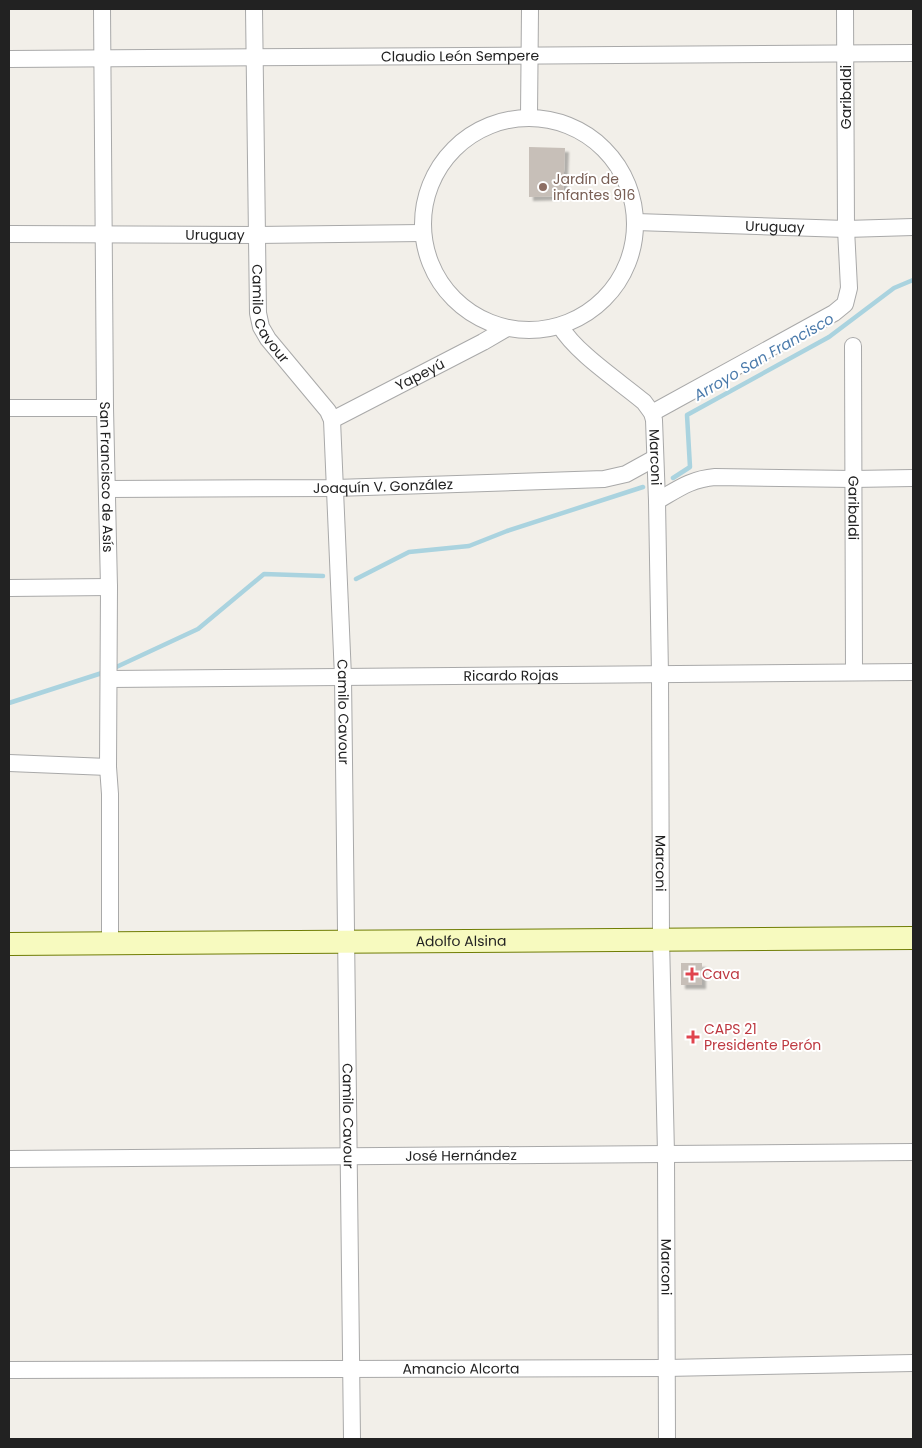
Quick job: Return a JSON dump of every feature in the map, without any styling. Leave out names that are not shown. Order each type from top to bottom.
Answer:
[{"type":"street","name":"San Francisco de Asís","points":[[102,9],[110,672],[108,767],[110,794],[110,944]]},
{"type":"street","name":"Camilo Cavour","points":[[254,9],[258,313],[261,326],[268,339],[328,411],[332,420],[343,677],[352,1439]]},
{"type":"street","points":[[529,116],[530,9]]},
{"type":"street","name":"Garibaldi","points":[[652,413],[834,313],[845,304],[849,288],[846,229],[845,9]]},
{"type":"street","name":"Claudio León Sempere","points":[[9,59],[913,53]]},
{"type":"street","points":[[529,116],[558,121],[589,136],[614,159],[630,189],[636,222],[633,251],[622,278],[604,301],[580,318],[553,328],[533,331],[507,328],[478,318],[450,297],[431,267],[422,233],[424,199],[438,167],[461,141],[490,124],[529,116]]},
{"type":"street","name":"Uruguay","points":[[636,222],[846,229],[913,227]]},
{"type":"street","name":"Uruguay","points":[[9,234],[256,235],[422,233]]},
{"type":"street","name":"Marconi","points":[[560,326],[566,336],[577,347],[644,402],[652,413],[654,420],[660,675],[666,1153],[667,1439]]},
{"type":"street","name":"Yapeyú","points":[[332,420],[484,342],[507,328]]},
{"type":"street","name":"Garibaldi","points":[[853,346],[854,672]]},
{"type":"street","points":[[9,408],[106,408]]},
{"type":"street","name":"Joaquín V. González","points":[[107,488],[336,488],[604,479],[626,474],[655,458]]},
{"type":"street","points":[[657,501],[693,480],[702,478],[913,478]]},
{"type":"street","points":[[9,588],[109,587]]},
{"type":"street","name":"Ricardo Rojas","points":[[110,672],[343,677],[913,672]]},
{"type":"street","points":[[9,763],[108,767]]},
{"type":"street","name":"Adolfo Alsina","points":[[9,944],[913,938]]},
{"type":"street","name":"José Hernández","points":[[9,1159],[913,1152]]},
{"type":"street","name":"Amancio Alcorta","points":[[9,1370],[666,1368],[913,1364]]},
{"type":"building","points":[[529,147],[565,148],[563,196],[529,197]]},
{"type":"building","name":"Cava","points":[[681,963],[702,963],[702,985],[681,985]]},
{"type":"waterway","name":"Arroyo San Francisco","points":[[673,478],[690,467],[687,415],[829,337],[894,288],[913,280]]},
{"type":"waterway","name":"Arroyo San Francisco","points":[[356,579],[409,552],[469,546],[507,531],[643,487]]},
{"type":"waterway","name":"Arroyo San Francisco","points":[[112,669],[198,629],[264,574],[323,576]]},
{"type":"waterway","name":"Arroyo San Francisco","points":[[9,703],[105,672]]},
{"type":"place","name":"Jardín de infantes 916","points":[[543,187]]},
{"type":"place","name":"Cava","points":[[692,974]]},
{"type":"place","name":"CAPS 21 Presidente Perón","points":[[693,1037]]}]
